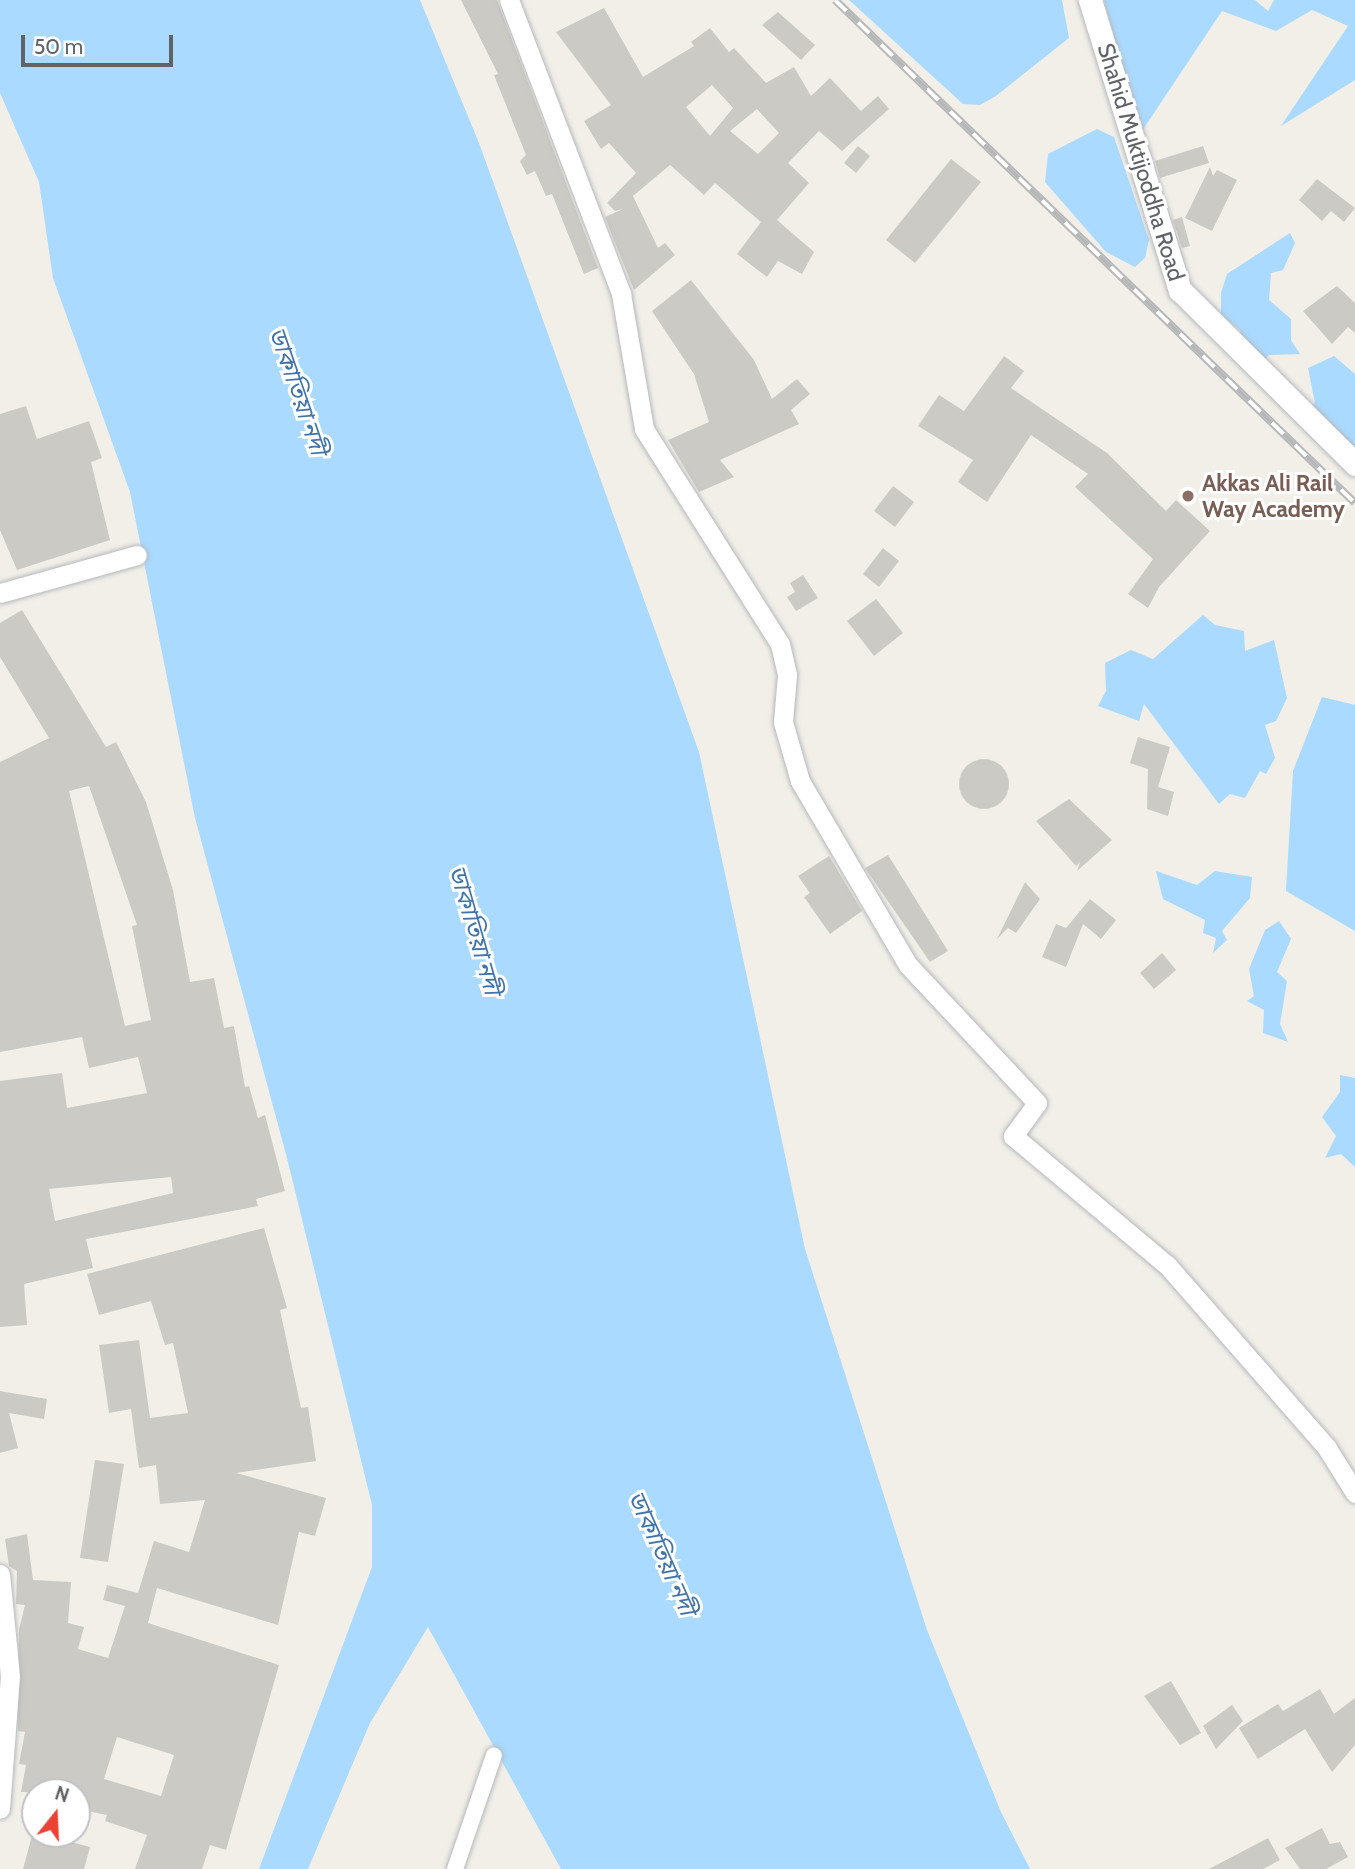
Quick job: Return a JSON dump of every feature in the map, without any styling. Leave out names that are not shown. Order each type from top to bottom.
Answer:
[{"type":"main road","name":"Shahid Muktijoddha Road","points":[[1090,0],[1180,290],[1355,464]]},
{"type":"street","points":[[509,0],[621,294],[644,429],[780,644],[787,675],[783,722],[800,780],[908,965],[1037,1103],[1013,1136],[1167,1265],[1327,1448],[1355,1493]]},
{"type":"street","points":[[0,593],[137,555]]},
{"type":"street","points":[[0,1574],[9,1676],[0,1809]]},
{"type":"street","points":[[455,1869],[494,1755]]},
{"type":"water","name":"ডাকাতিয়া নদী","points":[[0,0],[420,0],[479,143],[699,752],[805,1249],[927,1630],[1001,1812],[1030,1869],[561,1869],[428,1627],[370,1723],[308,1869],[259,1869],[372,1567],[372,1505],[287,1158],[195,818],[130,492],[53,278],[39,182],[0,93]]},
{"type":"water","points":[[849,0],[1062,0],[1069,38],[996,96],[980,105],[963,104]]},
{"type":"water","points":[[1104,0],[1255,0],[1268,11],[1274,0],[1355,0],[1355,80],[1281,126],[1348,26],[1312,10],[1276,31],[1222,11],[1140,134]]},
{"type":"water","points":[[1097,129],[1114,137],[1149,240],[1145,258],[1135,267],[1106,252],[1045,182],[1048,154]]},
{"type":"water","points":[[1290,233],[1295,243],[1283,270],[1271,273],[1269,300],[1291,319],[1291,340],[1300,354],[1269,355],[1251,372],[1242,361],[1240,330],[1221,315],[1221,293],[1227,274]]},
{"type":"water","points":[[1334,356],[1355,374],[1355,448],[1297,414],[1315,403],[1308,368]]},
{"type":"water","points":[[1203,615],[1215,625],[1244,631],[1245,651],[1274,640],[1287,698],[1276,721],[1265,725],[1275,758],[1266,774],[1260,771],[1245,798],[1230,794],[1219,804],[1144,704],[1139,721],[1098,706],[1106,691],[1105,663],[1131,650],[1153,659]]},
{"type":"water","points":[[1322,697],[1355,705],[1355,931],[1286,891],[1293,771]]},
{"type":"water","points":[[1156,871],[1197,885],[1215,871],[1252,877],[1250,898],[1222,931],[1227,940],[1213,953],[1216,938],[1203,933],[1205,920],[1163,899]]},
{"type":"water","points":[[1279,921],[1291,939],[1277,972],[1287,981],[1280,1024],[1288,1042],[1263,1033],[1264,1010],[1247,1001],[1254,996],[1249,969],[1265,930]]},
{"type":"water","points":[[1340,1075],[1355,1078],[1355,1167],[1341,1154],[1325,1158],[1336,1136],[1322,1117],[1340,1092]]},
{"type":"building","points":[[461,0],[497,0],[598,268],[584,274],[552,194],[546,196],[535,171],[527,175],[520,161],[526,155],[494,75],[498,74]]},
{"type":"building","points":[[604,8],[643,77],[694,46],[691,42],[710,28],[729,52],[734,48],[766,83],[794,67],[811,96],[830,78],[861,111],[878,96],[889,109],[842,151],[819,131],[788,163],[809,183],[777,220],[814,252],[802,274],[778,261],[767,277],[737,254],[761,222],[715,183],[704,195],[670,165],[633,196],[658,248],[665,243],[675,255],[634,290],[605,217],[623,209],[615,211],[607,203],[636,173],[609,143],[601,149],[584,121],[611,105],[556,32]],"holes":[[[712,85],[733,108],[710,136],[686,107]],[[757,109],[779,133],[758,154],[730,131]]]},
{"type":"building","points":[[778,12],[815,45],[801,60],[762,25]]},
{"type":"building","points":[[858,146],[870,156],[856,173],[844,163]]},
{"type":"building","points":[[1203,146],[1209,163],[1160,178],[1155,161]]},
{"type":"building","points":[[951,159],[981,182],[915,263],[886,240]]},
{"type":"building","points":[[1210,167],[1213,176],[1217,170],[1237,180],[1212,231],[1185,218]]},
{"type":"building","points":[[1317,179],[1355,208],[1344,222],[1331,211],[1322,221],[1299,200]]},
{"type":"building","points":[[1182,217],[1190,246],[1182,248],[1173,220]]},
{"type":"building","points":[[691,280],[754,360],[772,399],[797,379],[810,394],[791,410],[799,424],[720,460],[734,477],[699,492],[668,440],[709,422],[694,374],[652,311]]},
{"type":"building","points":[[1337,286],[1355,303],[1355,333],[1348,327],[1332,344],[1303,311]]},
{"type":"building","points":[[1004,356],[1024,371],[1011,388],[1107,453],[1166,511],[1176,500],[1210,531],[1159,587],[1148,608],[1128,594],[1153,559],[1075,487],[1088,474],[1031,435],[987,502],[958,482],[973,460],[918,426],[939,395],[964,411]]},
{"type":"building","points":[[26,406],[37,439],[89,421],[102,458],[91,462],[110,540],[17,570],[0,530],[0,414]]},
{"type":"building","points":[[893,486],[914,502],[895,527],[874,511]]},
{"type":"building","points":[[883,548],[899,561],[879,587],[863,574]]},
{"type":"building","points":[[803,575],[818,598],[796,611],[787,597],[795,592],[790,583]]},
{"type":"building","points":[[876,599],[903,633],[874,656],[847,621]]},
{"type":"building","points":[[22,610],[106,747],[116,742],[146,802],[173,890],[190,982],[214,978],[224,1028],[234,1026],[245,1087],[249,1086],[258,1118],[265,1115],[285,1191],[256,1199],[258,1206],[86,1239],[93,1268],[24,1284],[27,1325],[0,1327],[0,1081],[62,1073],[67,1108],[147,1093],[138,1057],[89,1068],[82,1037],[0,1052],[0,762],[49,738],[0,657],[0,623]],"holes":[[[89,786],[137,925],[132,926],[151,1020],[125,1026],[69,791]],[[171,1177],[173,1193],[55,1221],[49,1189]]]},
{"type":"building","points":[[1138,737],[1170,747],[1158,787],[1174,792],[1168,816],[1147,809],[1148,769],[1130,763]]},
{"type":"building","points":[[984,759],[1002,766],[1009,784],[1002,802],[984,809],[966,802],[959,784],[966,766]]},
{"type":"building","points":[[1069,799],[1112,840],[1077,871],[1080,862],[1076,866],[1036,821]]},
{"type":"building","points":[[888,855],[948,951],[930,962],[865,868]]},
{"type":"building","points":[[829,856],[862,911],[830,934],[804,897],[810,893],[798,876]]},
{"type":"building","points":[[1025,882],[1040,899],[1016,933],[1008,928],[997,939]]},
{"type":"building","points":[[1090,899],[1116,920],[1101,939],[1083,924],[1066,967],[1042,957],[1056,924],[1066,928]]},
{"type":"building","points":[[1162,953],[1176,970],[1154,989],[1140,973]]},
{"type":"building","points":[[264,1228],[287,1308],[280,1310],[301,1408],[308,1407],[316,1461],[236,1473],[326,1498],[315,1536],[299,1532],[278,1625],[157,1588],[148,1623],[279,1665],[226,1850],[210,1845],[202,1869],[135,1869],[147,1835],[105,1821],[107,1815],[91,1812],[91,1778],[24,1778],[26,1765],[19,1764],[25,1732],[18,1731],[19,1630],[25,1605],[16,1604],[17,1571],[9,1566],[5,1539],[27,1534],[33,1580],[71,1582],[68,1623],[84,1627],[78,1649],[108,1658],[125,1606],[103,1600],[107,1585],[138,1593],[154,1541],[189,1552],[205,1500],[160,1504],[156,1465],[139,1468],[131,1409],[109,1413],[99,1345],[139,1340],[150,1418],[188,1413],[173,1343],[165,1345],[151,1301],[99,1315],[87,1274]],"holes":[[[117,1737],[174,1755],[161,1796],[104,1779]]]},
{"type":"building","points":[[0,1391],[47,1399],[44,1419],[9,1413],[18,1448],[0,1453]]},
{"type":"building","points":[[95,1460],[124,1464],[108,1562],[80,1558]]},
{"type":"building","points":[[1171,1681],[1201,1733],[1180,1745],[1144,1696]]},
{"type":"building","points":[[1320,1689],[1334,1714],[1355,1698],[1355,1745],[1332,1772],[1305,1729],[1258,1759],[1239,1728],[1278,1704],[1283,1711]]},
{"type":"building","points":[[1232,1705],[1243,1721],[1216,1749],[1203,1726]]},
{"type":"building","points":[[1322,1828],[1330,1844],[1340,1842],[1348,1857],[1326,1869],[1300,1869],[1285,1848]]},
{"type":"building","points":[[1268,1838],[1280,1860],[1263,1869],[1209,1869]]},
{"type":"building","points":[[29,1848],[90,1848],[84,1869],[23,1869]]},
{"type":"railway","points":[[835,0],[1355,503]]},
{"type":"place","name":"Akkas Ali Rail Way Academy","points":[[1188,496]]}]
